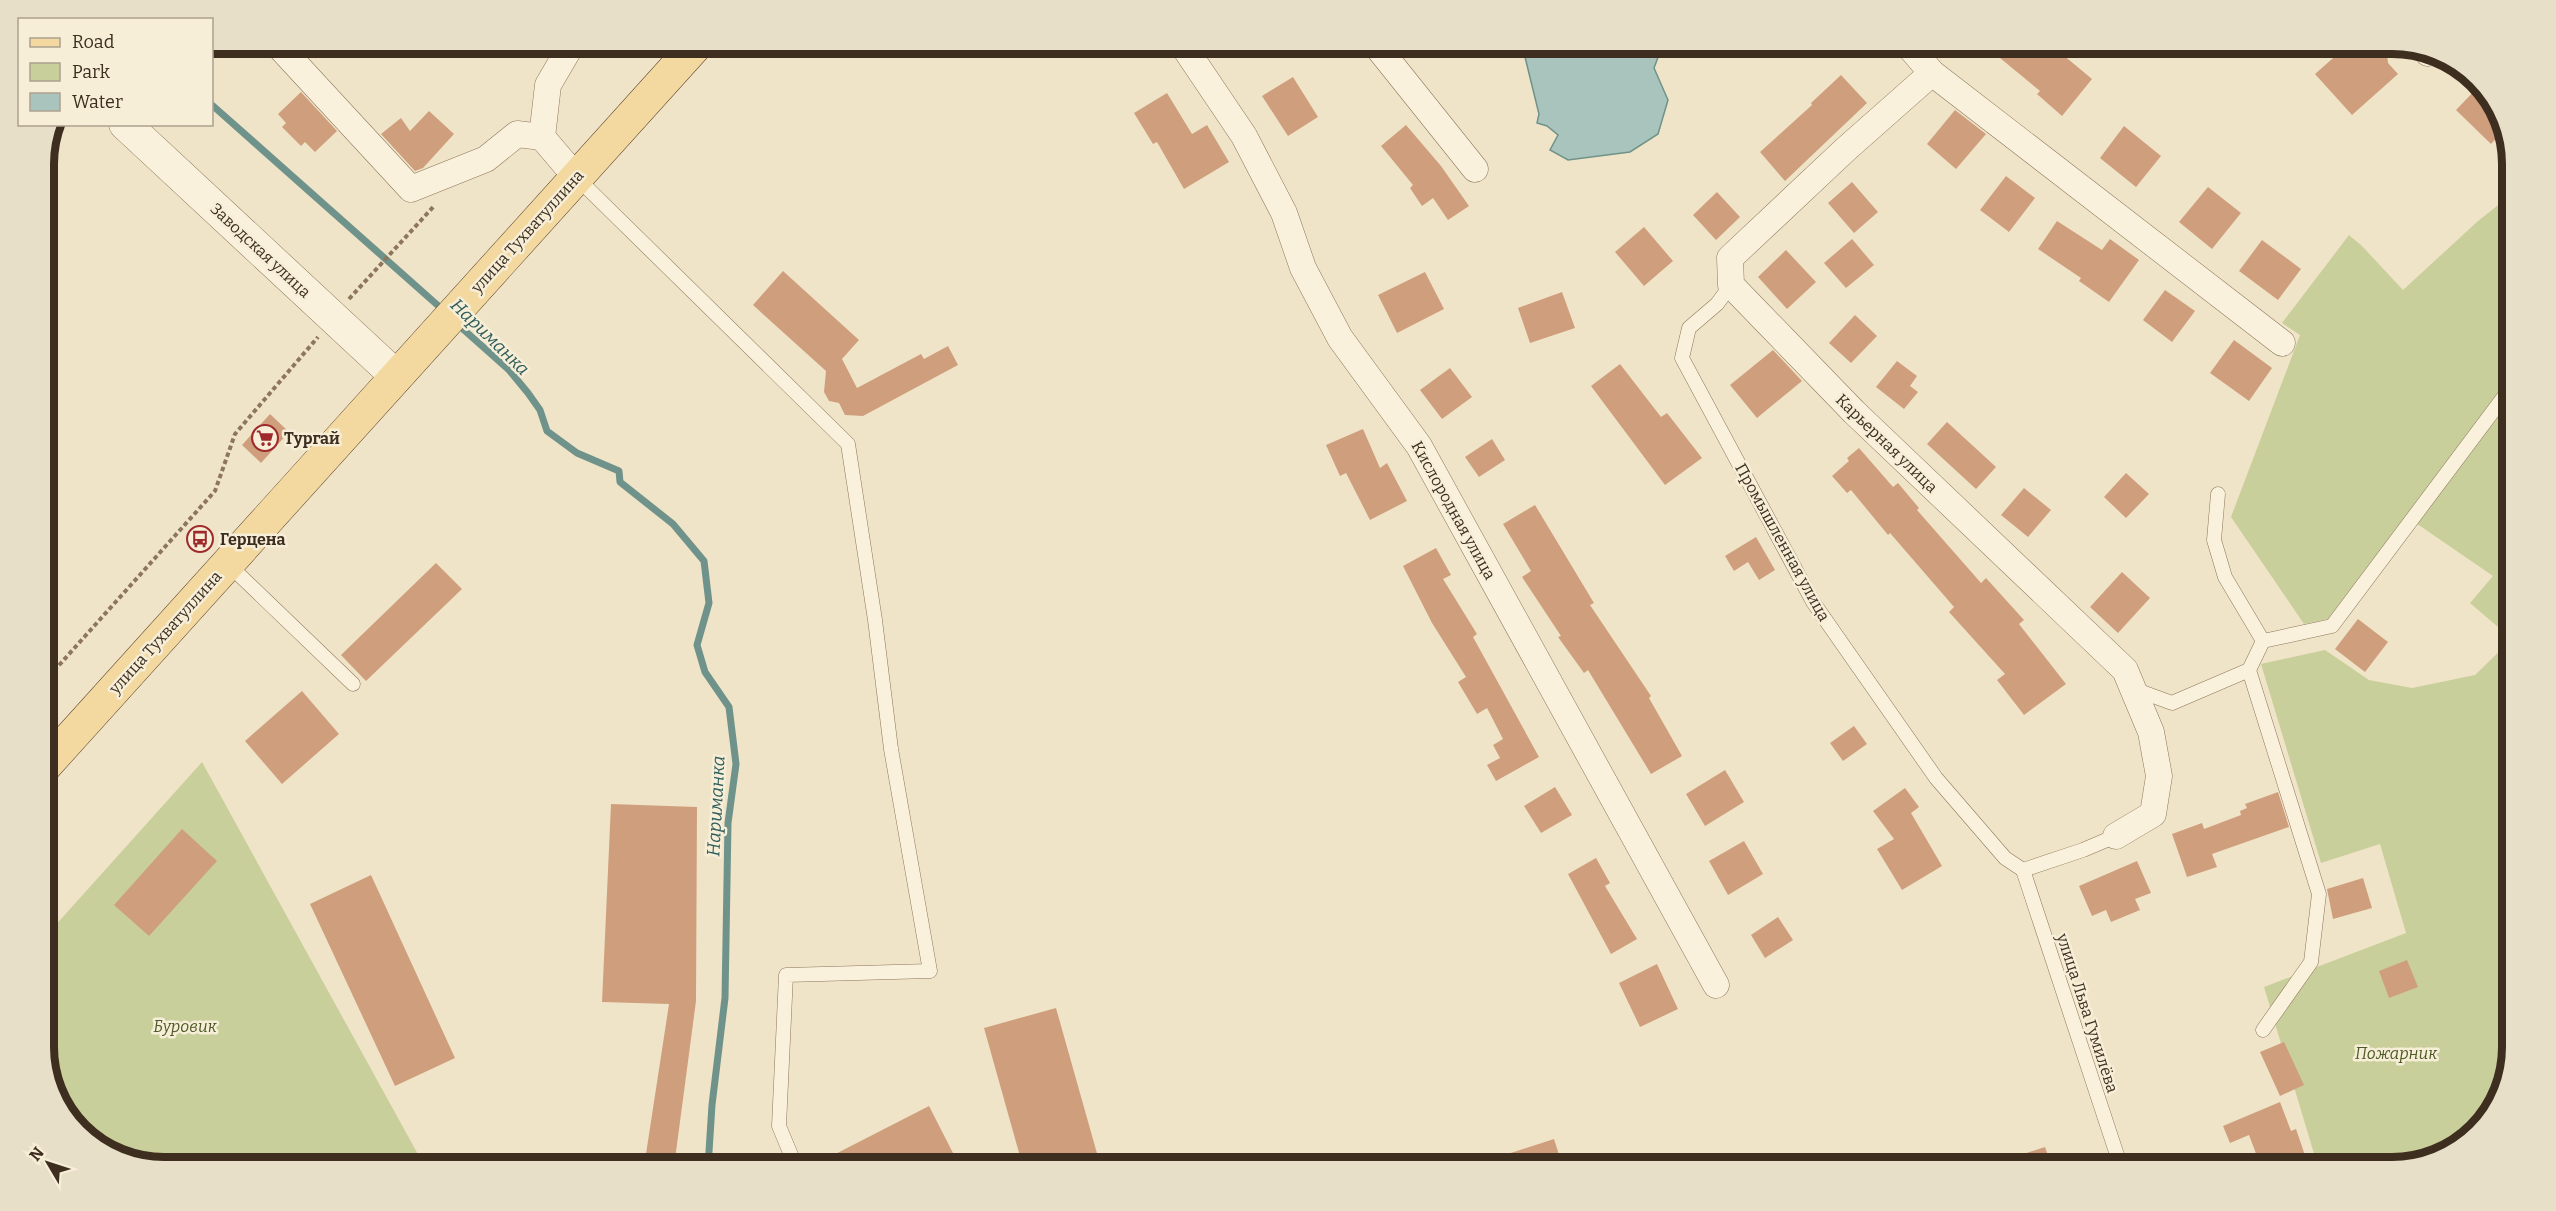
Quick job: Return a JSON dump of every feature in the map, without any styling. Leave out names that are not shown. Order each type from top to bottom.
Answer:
[{"type":"main road","name":"улица Тухватуллина","points":[[54,748],[228,564],[688,54]]},
{"type":"street","points":[[286,54],[411,189],[486,159],[517,134],[543,137],[576,177]]},
{"type":"street","points":[[543,137],[548,85],[566,54]]},
{"type":"street","name":"Кислородная улица","points":[[1189,54],[1244,136],[1284,213],[1303,268],[1340,338],[1419,446],[1716,985]]},
{"type":"street","points":[[1383,54],[1475,170]]},
{"type":"street","points":[[1916,54],[1932,73],[2282,343]]},
{"type":"street","points":[[1731,285],[1730,258],[1845,149],[1932,73]]},
{"type":"street","name":"Заводская улица","points":[[127,126],[332,317],[405,366]]},
{"type":"street","name":"Карьерная улица","points":[[1731,285],[1854,412],[2125,670],[2151,732],[2159,776],[2153,814],[2116,836]]},
{"type":"lane","points":[[576,177],[848,444],[875,620],[891,749],[930,971],[786,975],[779,1126],[792,1157]]},
{"type":"lane","name":"Промышленная улица","points":[[1731,285],[1717,304],[1689,328],[1682,358],[1813,602],[1936,778],[2005,858],[2023,870]]},
{"type":"lane","points":[[2263,641],[2332,626],[2502,399]]},
{"type":"lane","points":[[2218,494],[2214,540],[2225,578],[2263,641]]},
{"type":"lane","points":[[228,564],[352,684]]},
{"type":"lane","points":[[2134,689],[2172,703],[2249,670],[2263,641]]},
{"type":"lane","points":[[2249,670],[2319,894],[2311,962],[2263,1030]]},
{"type":"lane","points":[[2023,870],[2083,850],[2116,836]]},
{"type":"lane","name":"улица Льва Гумилёва","points":[[2023,870],[2118,1157]]},
{"type":"path","points":[[54,671],[215,491],[235,434],[304,356],[332,317],[436,204]]},
{"type":"green space","points":[[2502,202],[2502,630],[2470,603],[2493,576],[2410,519],[2328,619],[2304,624],[2231,517],[2300,335],[2282,323],[2349,235],[2403,290]]},
{"type":"green space","name":"Пожарник","points":[[2502,649],[2502,1047],[2500,1068],[2494,1089],[2475,1119],[2464,1130],[2434,1149],[2392,1157],[2315,1157],[2264,987],[2406,933],[2380,844],[2321,863],[2261,664],[2325,650],[2369,680],[2412,688],[2475,675]]},
{"type":"green space","name":"Буровик","points":[[202,762],[419,1157],[157,1157],[122,1149],[109,1142],[86,1125],[77,1114],[62,1089],[56,1068],[54,1054],[54,927]]},
{"type":"water","points":[[1524,54],[1659,54],[1654,68],[1668,100],[1658,134],[1630,152],[1568,160],[1550,150],[1558,135],[1547,126],[1537,123],[1539,114]]},
{"type":"building","points":[[1995,54],[2062,54],[2092,79],[2062,116],[2037,94],[2040,91]]},
{"type":"building","points":[[2338,54],[2387,54],[2388,63],[2398,74],[2352,115],[2315,74]]},
{"type":"building","points":[[1841,75],[1867,103],[1785,181],[1760,152]]},
{"type":"building","points":[[1293,77],[1318,117],[1288,136],[1262,96]]},
{"type":"building","points":[[2474,91],[2491,116],[2498,136],[2491,144],[2456,110]]},
{"type":"building","points":[[301,92],[337,131],[315,152],[305,142],[301,146],[282,127],[286,123],[278,114]]},
{"type":"building","points":[[1167,93],[1192,134],[1207,125],[1229,162],[1184,189],[1157,142],[1153,144],[1134,113]]},
{"type":"building","points":[[1955,110],[1986,134],[1956,169],[1927,144]]},
{"type":"building","points":[[429,111],[454,134],[423,168],[415,171],[381,134],[401,118],[410,131]]},
{"type":"building","points":[[1406,125],[1441,166],[1469,206],[1448,220],[1433,198],[1422,206],[1410,188],[1413,185],[1381,146]]},
{"type":"building","points":[[2124,126],[2161,156],[2136,187],[2100,158]]},
{"type":"building","points":[[2006,176],[2035,198],[2009,232],[1980,210]]},
{"type":"building","points":[[1852,182],[1878,212],[1854,233],[1828,203]]},
{"type":"building","points":[[2208,187],[2241,213],[2212,249],[2179,222]]},
{"type":"building","points":[[1717,192],[1740,217],[1716,240],[1693,215]]},
{"type":"building","points":[[2057,221],[2102,250],[2110,239],[2139,260],[2109,302],[2079,281],[2081,278],[2038,249]]},
{"type":"building","points":[[1644,227],[1673,261],[1644,286],[1615,252]]},
{"type":"building","points":[[1852,239],[1874,265],[1846,288],[1824,263]]},
{"type":"building","points":[[2262,240],[2301,269],[2278,300],[2239,271]]},
{"type":"building","points":[[1786,250],[1816,282],[1787,309],[1758,277]]},
{"type":"building","points":[[783,271],[859,340],[842,359],[857,388],[921,354],[924,359],[948,346],[958,365],[863,416],[845,415],[839,403],[829,401],[824,392],[826,371],[753,305]]},
{"type":"building","points":[[1425,272],[1444,309],[1397,333],[1378,295]]},
{"type":"building","points":[[2165,290],[2195,311],[2172,342],[2143,320]]},
{"type":"building","points":[[1562,292],[1575,328],[1530,343],[1518,308]]},
{"type":"building","points":[[1855,315],[1877,336],[1851,363],[1829,343]]},
{"type":"building","points":[[2234,340],[2272,368],[2249,401],[2210,373]]},
{"type":"building","points":[[1773,350],[1802,381],[1757,418],[1730,385]]},
{"type":"building","points":[[1897,361],[1917,376],[1910,386],[1918,392],[1904,409],[1876,387]]},
{"type":"building","points":[[1620,364],[1661,417],[1667,413],[1702,458],[1665,485],[1591,386]]},
{"type":"building","points":[[1450,368],[1472,397],[1442,419],[1420,390]]},
{"type":"building","name":"Тургай","points":[[270,414],[289,432],[261,463],[242,445]]},
{"type":"building","points":[[1947,422],[1996,467],[1976,489],[1927,444]]},
{"type":"building","points":[[1363,429],[1380,468],[1387,463],[1407,501],[1370,520],[1346,473],[1340,476],[1326,445]]},
{"type":"building","points":[[1492,439],[1505,460],[1479,477],[1465,457]]},
{"type":"building","points":[[1859,448],[1893,487],[1898,483],[1919,508],[1917,510],[1981,583],[1986,578],[2024,620],[2019,624],[2066,684],[2024,715],[1997,680],[2005,674],[1949,612],[1954,607],[1890,533],[1888,535],[1851,490],[1847,493],[1832,476],[1849,461],[1847,458]]},
{"type":"building","points":[[2126,473],[2149,494],[2126,518],[2104,497]]},
{"type":"building","points":[[2024,488],[2051,510],[2028,537],[2001,515]]},
{"type":"building","points":[[1535,505],[1594,603],[1590,605],[1651,696],[1649,698],[1682,756],[1651,774],[1588,670],[1584,673],[1558,637],[1561,636],[1522,577],[1531,571],[1503,524]]},
{"type":"building","points":[[1756,537],[1775,570],[1759,580],[1748,562],[1734,571],[1725,556]]},
{"type":"building","points":[[1436,548],[1451,575],[1443,579],[1477,634],[1473,637],[1539,757],[1496,781],[1487,765],[1500,758],[1493,745],[1503,739],[1487,708],[1477,714],[1458,682],[1466,677],[1432,623],[1403,566]]},
{"type":"building","points":[[436,563],[462,589],[366,681],[341,655]]},
{"type":"building","points":[[2122,572],[2150,598],[2118,633],[2090,607]]},
{"type":"building","points":[[2358,619],[2388,642],[2365,672],[2335,649]]},
{"type":"building","points":[[302,691],[339,734],[282,784],[245,741]]},
{"type":"building","points":[[1854,726],[1867,744],[1843,761],[1830,743]]},
{"type":"building","points":[[1725,770],[1744,802],[1705,826],[1686,794]]},
{"type":"building","points":[[1555,787],[1572,815],[1541,833],[1524,806]]},
{"type":"building","points":[[1905,788],[1919,807],[1911,813],[1942,866],[1902,890],[1877,849],[1894,839],[1873,811]]},
{"type":"building","points":[[2278,792],[2289,827],[2212,854],[2217,867],[2187,877],[2172,834],[2202,823],[2204,829],[2241,815],[2240,811],[2247,808],[2245,804]]},
{"type":"building","points":[[611,804],[697,807],[696,1001],[675,1157],[646,1157],[669,1004],[602,1002]]},
{"type":"building","points":[[182,829],[217,861],[149,936],[114,905]]},
{"type":"building","points":[[1744,841],[1763,874],[1728,895],[1709,861]]},
{"type":"building","points":[[1596,858],[1610,883],[1605,886],[1637,939],[1611,954],[1568,874]]},
{"type":"building","points":[[2137,861],[2151,893],[2135,899],[2140,910],[2111,922],[2106,910],[2092,916],[2079,886]]},
{"type":"building","points":[[371,875],[455,1058],[395,1086],[310,904]]},
{"type":"building","points":[[2363,878],[2372,908],[2333,919],[2327,889]]},
{"type":"building","points":[[1778,917],[1793,940],[1765,958],[1751,935]]},
{"type":"building","points":[[2407,960],[2418,987],[2389,998],[2379,971]]},
{"type":"building","points":[[1657,964],[1678,1009],[1640,1027],[1619,983]]},
{"type":"building","points":[[1056,1008],[1098,1157],[1020,1157],[984,1028]]},
{"type":"building","points":[[2284,1042],[2304,1085],[2280,1096],[2260,1052]]},
{"type":"building","points":[[2280,1102],[2291,1131],[2296,1129],[2306,1157],[2257,1157],[2249,1135],[2230,1143],[2223,1126]]},
{"type":"building","points":[[929,1106],[953,1153],[945,1157],[830,1157]]},
{"type":"building","points":[[1554,1139],[1560,1157],[1499,1157]]},
{"type":"building","points":[[2045,1147],[2048,1157],[2014,1157]]},
{"type":"waterway","name":"Нариманка","points":[[213,106],[443,310]]},
{"type":"waterway","name":"Нариманка","points":[[455,322],[509,370],[540,410],[547,431],[577,453],[619,471],[620,482],[673,524],[704,561],[709,603],[697,645],[705,672],[729,707],[736,764],[728,823],[725,998],[712,1105],[709,1157]]},
{"type":"place","name":"Тургай","points":[[265,438]]},
{"type":"place","name":"Герцена","points":[[200,539]]}]
